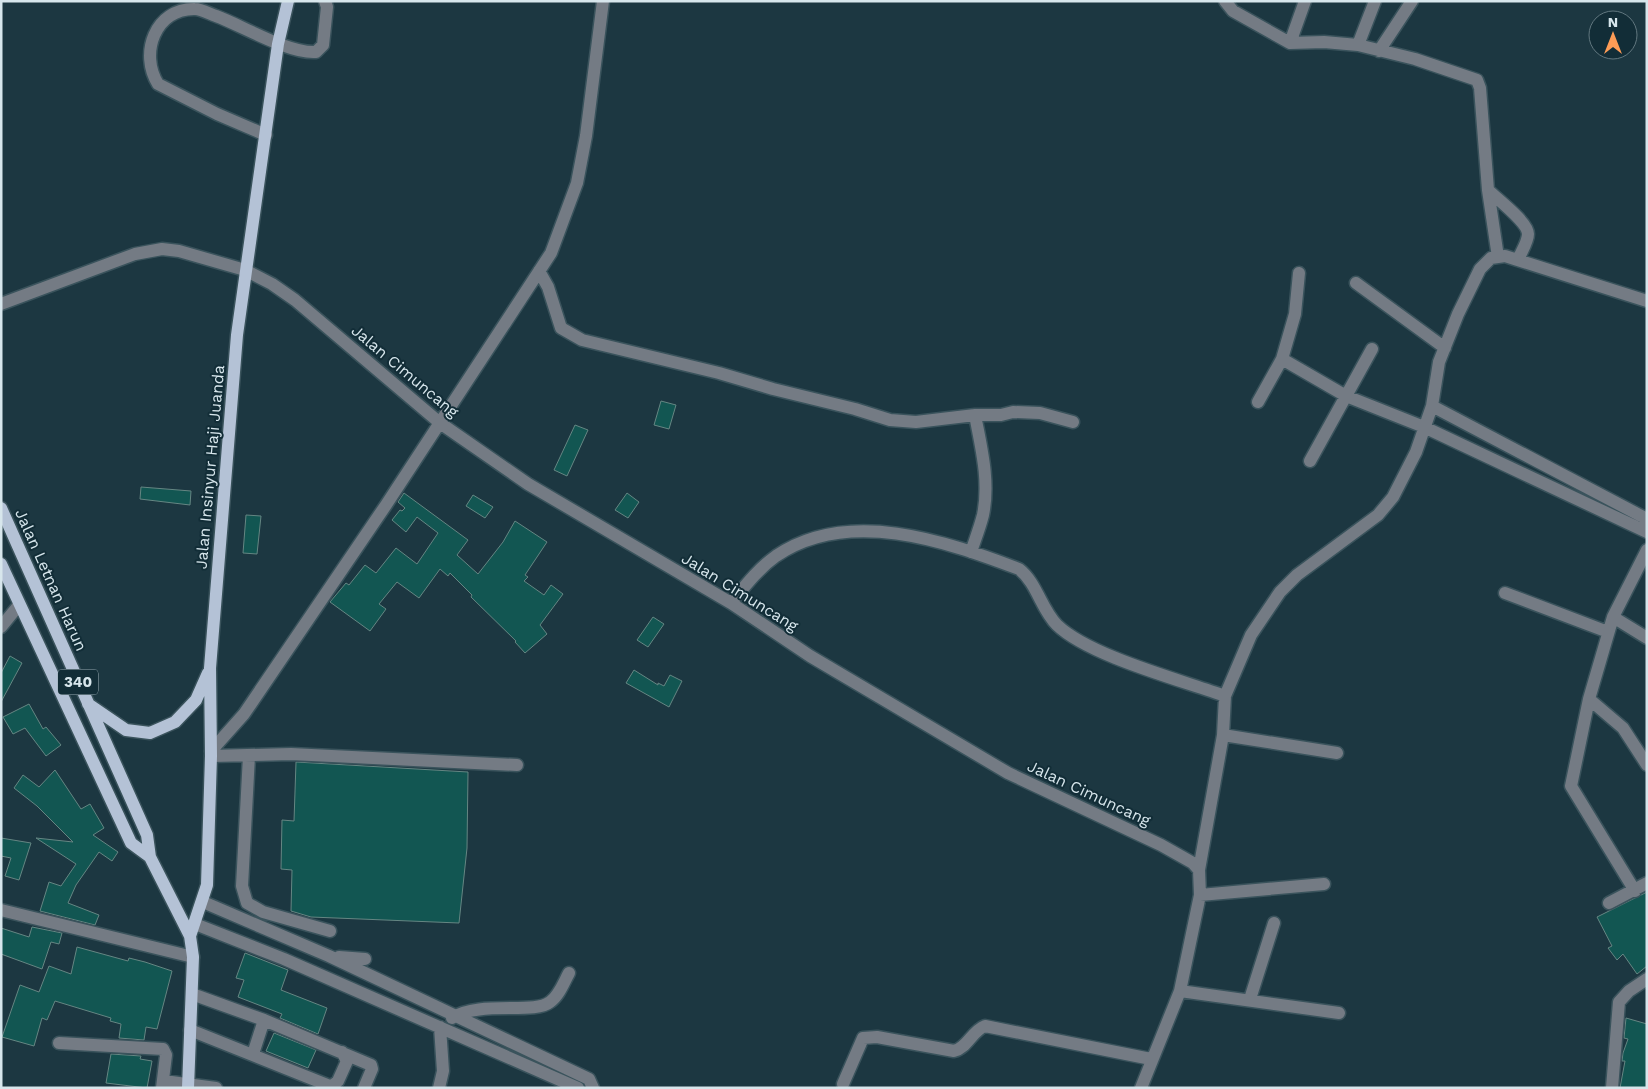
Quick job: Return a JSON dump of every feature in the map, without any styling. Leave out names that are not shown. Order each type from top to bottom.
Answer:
[{"type":"main road","name":"Jalan Insinyur Haji Juanda","points":[[192,930],[203,902],[208,869],[211,754],[210,668],[237,335],[278,44],[288,1]]},
{"type":"main road","name":"Jalan Letnan Harun","points":[[1,508],[148,836],[150,857]]},
{"type":"main road","name":"340","points":[[1,564],[131,842],[150,857]]},
{"type":"main road","points":[[88,704],[126,730],[150,733],[175,722],[196,700],[210,668]]},
{"type":"main road","points":[[150,857],[192,930],[193,957],[188,1086]]},
{"type":"street","points":[[266,135],[217,114],[158,84],[151,67],[150,45],[162,22],[182,10],[196,9],[238,24],[278,44],[311,52],[320,49],[323,45],[327,7],[325,1]]},
{"type":"street","points":[[211,754],[244,714],[440,423],[551,253],[577,184],[586,136],[603,1]]},
{"type":"street","points":[[1225,1],[1233,11],[1290,42],[1358,45],[1415,59],[1477,80],[1480,88],[1488,190],[1498,257]]},
{"type":"street","points":[[1290,42],[1305,1]]},
{"type":"street","points":[[1358,45],[1375,1]]},
{"type":"street","points":[[1380,51],[1412,1]]},
{"type":"street","points":[[1488,190],[1527,229],[1527,238],[1518,260]]},
{"type":"street","name":"Jalan Cimuncang","points":[[1,304],[135,254],[162,249],[179,251],[245,270],[272,284],[295,300],[440,423],[528,484],[731,603],[810,656],[1008,773],[1185,857],[1200,870]]},
{"type":"street","points":[[1141,1088],[1180,990],[1195,924],[1200,896],[1200,870],[1223,735],[1225,696],[1251,635],[1280,592],[1316,559],[1378,514],[1392,497],[1416,452],[1432,406],[1436,374],[1445,348],[1480,270],[1492,258],[1518,260],[1647,301]]},
{"type":"street","points":[[539,271],[548,287],[560,328],[582,340],[719,373],[773,390],[855,409],[890,420],[916,422],[975,415],[1001,415],[1013,412],[1040,413],[1073,422]]},
{"type":"street","points":[[1258,402],[1282,359],[1295,314],[1299,274]]},
{"type":"street","points":[[1356,283],[1445,348]]},
{"type":"street","points":[[1310,461],[1372,349]]},
{"type":"street","points":[[1282,359],[1346,396],[1424,427],[1647,532]]},
{"type":"street","points":[[1432,406],[1647,519]]},
{"type":"street","points":[[971,552],[983,514],[985,495],[985,464],[975,415]]},
{"type":"street","points":[[1513,469],[1521,453]]},
{"type":"street","points":[[1573,498],[1581,484]]},
{"type":"street","points":[[731,603],[758,571],[777,556],[808,539],[827,534],[901,534],[921,537],[1019,569],[1025,573],[1058,625],[1086,645],[1225,696]]},
{"type":"street","points":[[1635,891],[1571,786],[1589,699],[1612,617],[1647,550]]},
{"type":"street","points":[[1505,593],[1608,632]]},
{"type":"street","points":[[1,627],[19,604]]},
{"type":"street","points":[[1612,617],[1647,638]]},
{"type":"street","points":[[1589,699],[1623,728],[1647,765]]},
{"type":"street","points":[[1223,735],[1337,752]]},
{"type":"street","points":[[211,754],[249,756],[291,754],[517,765]]},
{"type":"street","points":[[249,756],[242,886],[247,903],[264,912],[330,931]]},
{"type":"street","points":[[1608,903],[1635,891],[1647,883]]},
{"type":"street","points":[[1200,896],[1324,884]]},
{"type":"street","points":[[203,902],[329,956],[590,1079],[594,1088]]},
{"type":"street","points":[[1,910],[193,957]]},
{"type":"street","points":[[1250,999],[1274,923]]},
{"type":"street","points":[[192,930],[284,959],[578,1088]]},
{"type":"street","points":[[329,956],[366,959]]},
{"type":"street","points":[[440,1027],[455,1016],[474,1009],[538,1008],[551,1002],[569,973]]},
{"type":"street","points":[[1612,1088],[1619,1002],[1629,990],[1647,978]]},
{"type":"street","points":[[1180,990],[1339,1013]]},
{"type":"street","points":[[192,994],[264,1020],[371,1065],[372,1069],[364,1088]]},
{"type":"street","points":[[253,1054],[264,1020]]},
{"type":"street","points":[[843,1084],[863,1038],[877,1038],[954,1051],[961,1048],[976,1029],[985,1026],[1151,1059]]},
{"type":"street","points":[[439,1088],[444,1072],[440,1027]]},
{"type":"street","points":[[190,1030],[334,1087],[347,1061],[342,1052]]},
{"type":"street","points":[[59,1044],[163,1049],[166,1055],[163,1084],[216,1088]]},
{"type":"building","points":[[661,401],[676,405],[669,429],[654,425]]},
{"type":"building","points":[[575,425],[588,430],[567,476],[554,470]]},
{"type":"building","points":[[141,487],[191,491],[190,505],[140,499]]},
{"type":"building","points":[[404,493],[468,540],[457,555],[478,574],[503,542],[515,521],[547,542],[525,575],[528,577],[524,581],[544,595],[551,585],[563,594],[540,625],[547,634],[525,653],[516,641],[471,597],[472,595],[450,573],[448,576],[440,569],[419,598],[397,582],[379,604],[386,609],[370,631],[330,602],[346,583],[349,585],[365,565],[376,573],[396,548],[417,564],[438,533],[417,517],[406,532],[392,520],[400,510],[402,511],[405,508],[398,502]]},
{"type":"building","points":[[627,493],[639,502],[628,518],[615,510]]},
{"type":"building","points":[[473,495],[493,507],[485,518],[466,506]]},
{"type":"building","points":[[246,515],[261,516],[257,554],[243,553]]},
{"type":"building","points":[[653,617],[664,624],[648,647],[637,640]]},
{"type":"building","points":[[10,656],[22,663],[1,702],[1,673]]},
{"type":"building","points":[[634,670],[658,685],[658,683],[664,686],[670,675],[682,681],[669,707],[626,683]]},
{"type":"building","points":[[29,704],[43,729],[46,727],[61,745],[46,756],[25,728],[13,734],[3,717]]},
{"type":"building","points":[[296,762],[468,772],[467,848],[459,923],[311,917],[291,911],[292,870],[281,869],[282,820],[294,821]]},
{"type":"building","points":[[55,770],[81,809],[90,804],[104,828],[93,835],[118,852],[112,861],[99,852],[76,885],[68,903],[99,915],[95,925],[40,911],[49,882],[61,886],[76,864],[36,838],[73,842],[37,806],[14,788],[23,775],[39,787]]},
{"type":"building","points":[[1,838],[31,843],[19,880],[5,876],[11,858],[1,856]]},
{"type":"building","points":[[1647,892],[1647,966],[1637,974],[1623,954],[1617,960],[1608,948],[1612,946],[1597,917]]},
{"type":"building","points":[[32,927],[62,933],[59,944],[51,942],[42,969],[1,954],[1,928],[29,937]]},
{"type":"building","points":[[77,947],[128,961],[129,958],[145,962],[172,971],[157,1029],[146,1027],[144,1040],[119,1038],[121,1024],[110,1021],[111,1018],[55,1001],[47,1020],[42,1018],[34,1046],[2,1037],[20,985],[39,992],[49,966],[71,974]]},
{"type":"building","points":[[245,953],[288,970],[281,990],[327,1008],[318,1034],[280,1018],[282,1014],[238,997],[244,980],[236,978]]},
{"type":"building","points":[[1626,1018],[1647,1024],[1647,1088],[1620,1088],[1625,1061],[1622,1061],[1623,1053],[1628,1039],[1624,1038]]},
{"type":"building","points":[[274,1033],[316,1050],[308,1068],[266,1051]]},
{"type":"building","points":[[111,1054],[141,1056],[140,1059],[152,1061],[147,1088],[106,1083]]}]
